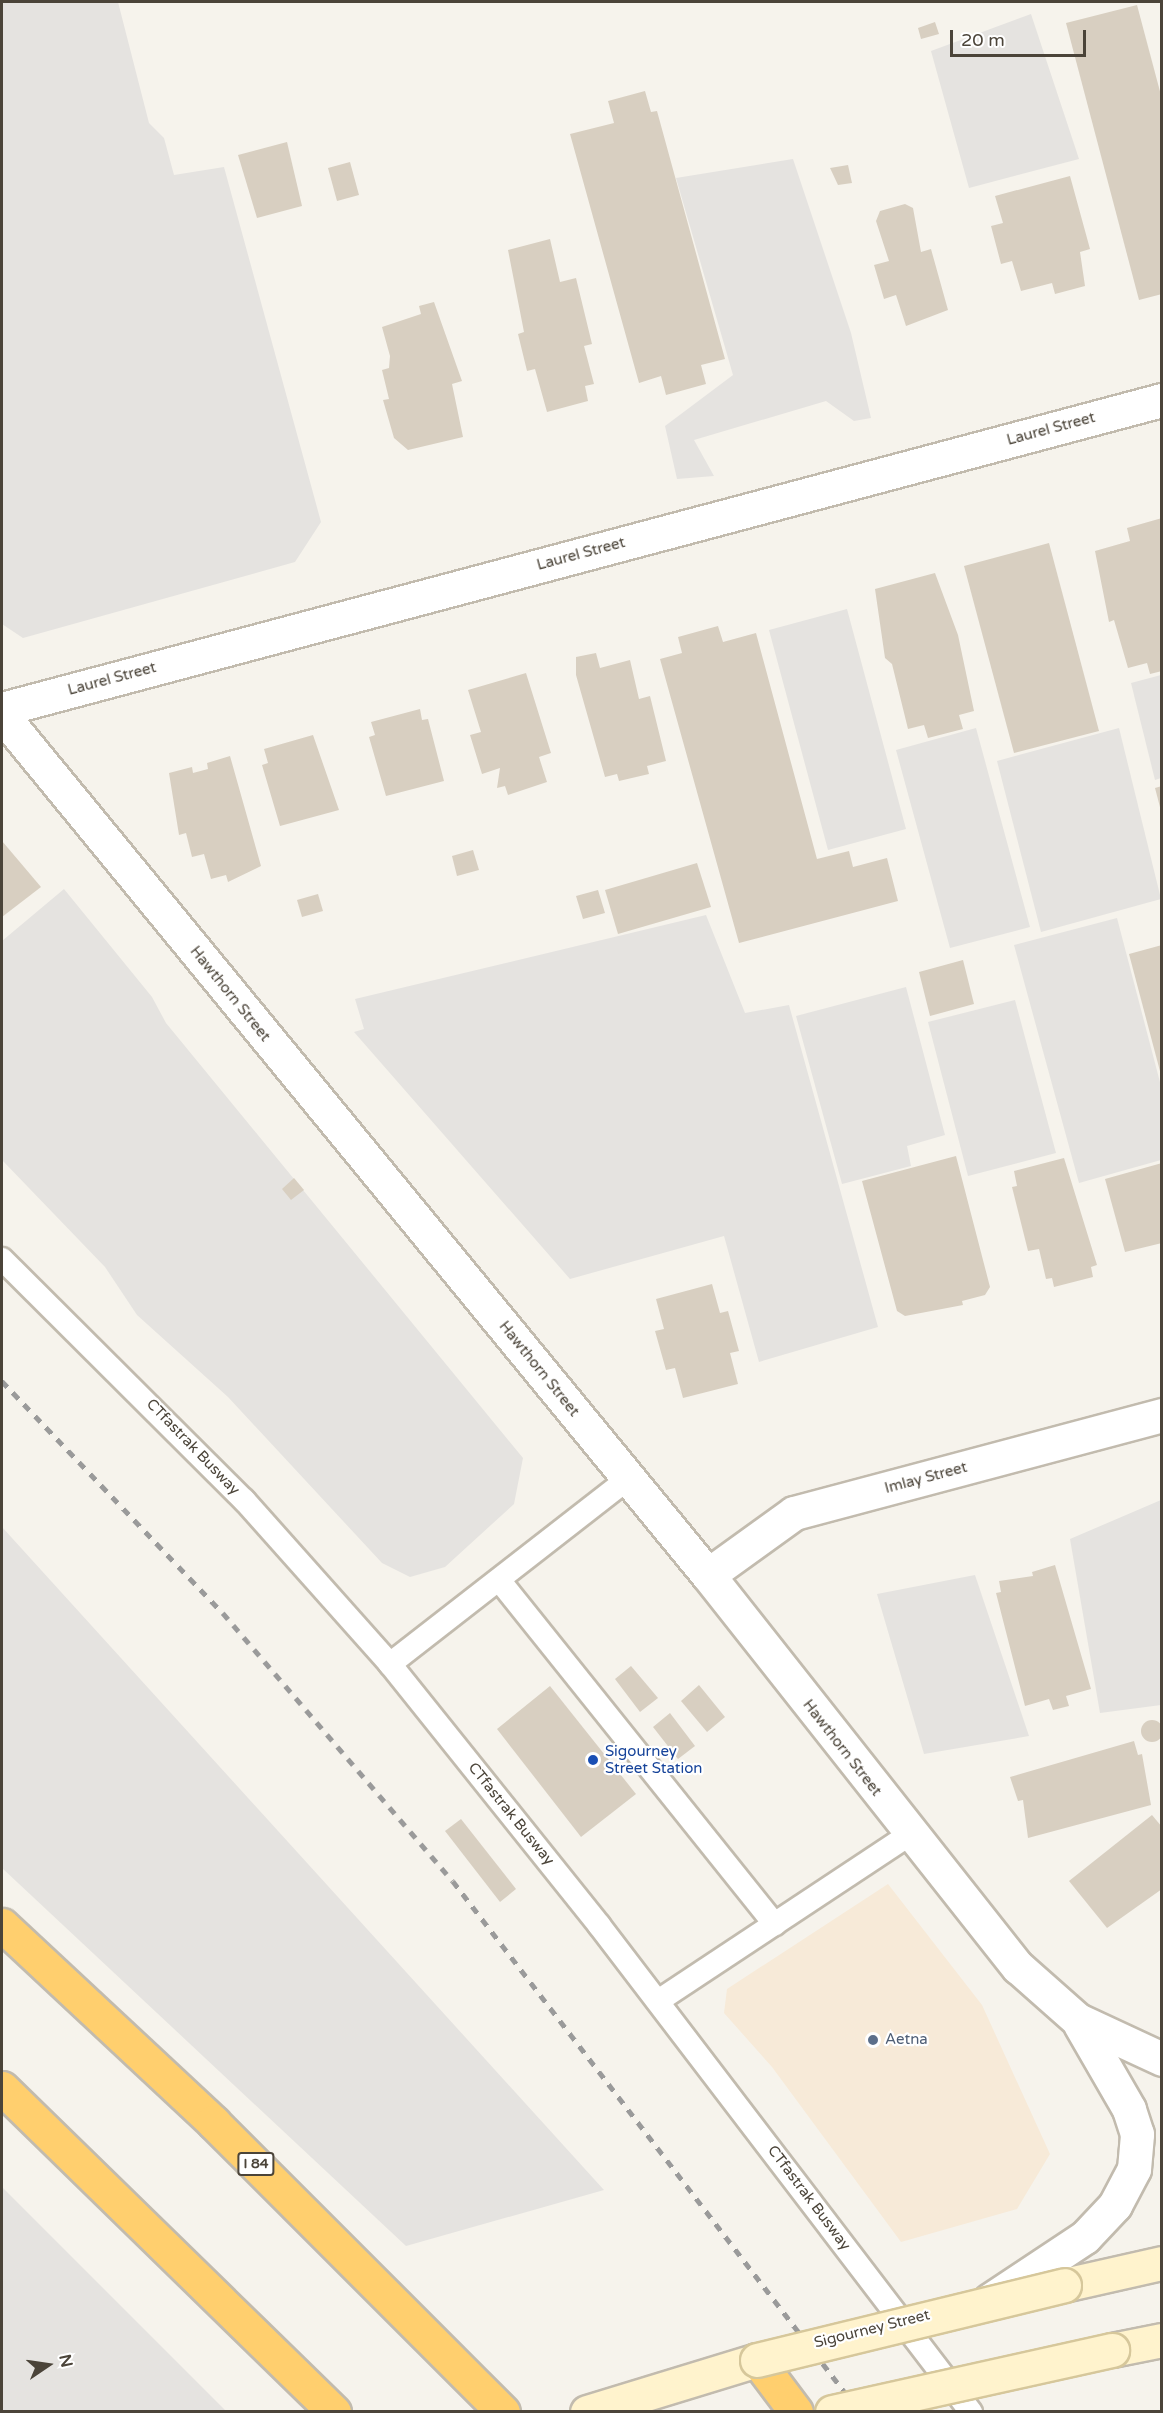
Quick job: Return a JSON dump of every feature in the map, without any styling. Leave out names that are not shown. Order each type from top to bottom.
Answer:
[{"type":"highway","name":"I 84","points":[[2,1925],[205,2115],[503,2412]]},
{"type":"highway","points":[[2,2088],[334,2412]]},
{"type":"highway","points":[[757,2360],[796,2412]]},
{"type":"main road","name":"Sigourney Street","points":[[587,2412],[757,2360],[990,2300],[1056,2274],[1161,2263]]},
{"type":"main road","points":[[832,2412],[1161,2340]]},
{"type":"street","name":"Laurel Street","points":[[2,709],[1161,400]]},
{"type":"street","name":"Hawthorn Street","points":[[2,715],[708,1575],[909,1835],[1018,1967],[1077,2020],[1161,2059]]},
{"type":"street","name":"Imlay Street","points":[[708,1575],[794,1513],[1161,1415]]},
{"type":"street","name":"Hawthorn Street","points":[[1056,2274],[1125,2189],[1137,2154],[1125,2100],[1077,2020]]},
{"type":"lane","name":"CTfastrak Busway","points":[[2,1259],[244,1500],[390,1664],[658,2001],[971,2412]]},
{"type":"lane","points":[[390,1664],[629,1479]]},
{"type":"lane","points":[[499,1580],[775,1924]]},
{"type":"lane","points":[[658,2001],[909,1835]]},
{"type":"shaded area","points":[[2,2],[118,2],[149,123],[164,138],[174,175],[224,167],[321,522],[295,562],[23,638],[2,624]]},
{"type":"shaded area","points":[[1031,14],[1079,159],[969,188],[931,51]]},
{"type":"shaded area","points":[[793,159],[851,333],[871,418],[854,421],[826,401],[694,440],[714,476],[677,479],[665,426],[733,375],[676,178]]},
{"type":"shaded area","points":[[847,609],[906,829],[828,850],[769,630]]},
{"type":"shaded area","points":[[1161,675],[1161,778],[1155,780],[1131,683]]},
{"type":"shaded area","points":[[976,728],[1030,927],[950,948],[896,750]]},
{"type":"shaded area","points":[[1119,728],[1161,899],[1041,932],[997,761]]},
{"type":"shaded area","points":[[64,889],[152,997],[166,1023],[523,1458],[514,1504],[445,1567],[410,1577],[382,1563],[228,1397],[137,1315],[105,1267],[2,1160],[2,941]]},
{"type":"shaded area","points":[[706,915],[745,1013],[789,1005],[878,1327],[759,1362],[724,1236],[570,1279],[354,1032],[364,1029],[355,999]]},
{"type":"shaded area","points":[[1117,918],[1161,1086],[1161,1160],[1079,1183],[1014,945]]},
{"type":"shaded area","points":[[906,987],[945,1135],[907,1146],[911,1166],[842,1184],[796,1016]]},
{"type":"shaded area","points":[[1015,1000],[1056,1153],[968,1176],[928,1022]]},
{"type":"shaded area","points":[[1161,1500],[1161,1705],[1100,1713],[1070,1539]]},
{"type":"shaded area","points":[[2,1527],[604,2190],[406,2246],[2,1868]]},
{"type":"shaded area","points":[[975,1575],[1029,1736],[924,1754],[877,1594]]},
{"type":"shaded area","name":"Aetna","points":[[888,1884],[982,2005],[1050,2154],[1017,2209],[901,2242],[772,2067],[724,2013],[727,1989]]},
{"type":"shaded area","points":[[2,2187],[226,2411],[2,2411]]},
{"type":"building","points":[[1137,5],[1162,99],[1162,294],[1139,300],[1066,23]]},
{"type":"building","points":[[935,22],[939,34],[921,39],[918,28]]},
{"type":"building","points":[[645,91],[651,112],[657,111],[725,359],[701,365],[706,384],[666,395],[661,376],[639,383],[570,134],[614,123],[608,101]]},
{"type":"building","points":[[287,142],[302,206],[257,218],[238,155]]},
{"type":"building","points":[[350,162],[359,195],[337,201],[328,168]]},
{"type":"building","points":[[848,165],[852,183],[838,185],[830,168]]},
{"type":"building","points":[[1070,176],[1090,249],[1080,252],[1085,286],[1055,294],[1052,283],[1021,291],[1012,261],[1001,264],[991,226],[1003,223],[995,196]]},
{"type":"building","points":[[905,204],[913,208],[921,252],[931,249],[948,310],[906,326],[896,295],[884,299],[874,265],[889,261],[876,221],[880,211]]},
{"type":"building","points":[[550,239],[560,282],[576,278],[592,344],[584,346],[594,384],[585,386],[588,401],[547,412],[535,369],[527,371],[518,334],[524,332],[508,250]]},
{"type":"building","points":[[434,302],[462,381],[452,384],[463,437],[408,450],[394,438],[383,400],[389,399],[382,370],[389,368],[390,356],[382,327],[421,314],[419,306]]},
{"type":"building","points":[[1162,518],[1162,671],[1150,674],[1147,663],[1128,668],[1114,620],[1109,622],[1095,551],[1130,541],[1127,528]]},
{"type":"building","points":[[1049,543],[1099,731],[1014,753],[964,566]]},
{"type":"building","points":[[935,573],[958,635],[974,711],[959,715],[963,729],[928,738],[924,725],[908,729],[892,664],[885,658],[875,589]]},
{"type":"building","points":[[718,626],[723,642],[756,633],[817,859],[849,851],[853,867],[887,858],[898,901],[739,943],[660,659],[682,653],[678,637]]},
{"type":"building","points":[[596,653],[600,668],[630,660],[639,699],[650,696],[666,761],[647,766],[649,774],[619,781],[617,774],[605,777],[576,675],[576,657]]},
{"type":"building","points":[[526,673],[551,753],[539,757],[547,782],[508,795],[505,786],[497,788],[500,768],[482,774],[470,735],[481,732],[468,690]]},
{"type":"building","points":[[420,709],[422,720],[428,719],[444,781],[386,796],[369,737],[375,735],[371,722]]},
{"type":"building","points":[[313,735],[339,810],[280,826],[262,765],[268,763],[264,749]]},
{"type":"building","points":[[230,756],[261,866],[228,882],[226,875],[211,879],[204,854],[192,857],[186,833],[179,835],[169,773],[192,767],[193,773],[208,769],[207,763]]},
{"type":"building","points":[[1162,786],[1162,811],[1161,811],[1155,788]]},
{"type":"building","points":[[2,841],[41,887],[2,917]]},
{"type":"building","points":[[473,850],[479,870],[457,876],[452,856]]},
{"type":"building","points":[[697,863],[711,907],[618,934],[605,890]]},
{"type":"building","points":[[598,890],[605,913],[583,919],[576,896]]},
{"type":"building","points":[[318,894],[323,911],[302,917],[297,900]]},
{"type":"building","points":[[1162,945],[1162,1075],[1161,1075],[1129,954]]},
{"type":"building","points":[[963,960],[974,1004],[930,1016],[919,972]]},
{"type":"building","points":[[956,1156],[990,1287],[985,1295],[962,1301],[963,1305],[905,1316],[897,1311],[862,1181]]},
{"type":"building","points":[[1064,1158],[1097,1265],[1091,1267],[1093,1277],[1054,1287],[1052,1278],[1046,1279],[1039,1249],[1028,1251],[1012,1187],[1017,1186],[1014,1171]]},
{"type":"building","points":[[1162,1163],[1162,1243],[1125,1252],[1105,1179]]},
{"type":"building","points":[[294,1178],[304,1190],[291,1200],[282,1189]]},
{"type":"building","points":[[712,1284],[720,1313],[728,1311],[739,1351],[730,1353],[738,1384],[683,1398],[675,1368],[666,1370],[655,1331],[664,1329],[656,1299]]},
{"type":"building","points":[[1055,1565],[1091,1689],[1066,1696],[1069,1706],[1053,1710],[1049,1699],[1025,1706],[996,1593],[1001,1592],[999,1581],[1033,1576],[1032,1572]]},
{"type":"building","points":[[631,1666],[658,1698],[640,1712],[615,1679]]},
{"type":"building","points":[[699,1685],[725,1717],[707,1732],[681,1701]]},
{"type":"building","points":[[550,1686],[636,1794],[581,1837],[497,1729]]},
{"type":"building","points":[[670,1713],[695,1746],[678,1759],[653,1727]]},
{"type":"building","points":[[1152,1720],[1160,1723],[1163,1731],[1160,1739],[1152,1742],[1144,1739],[1141,1731],[1144,1723]]},
{"type":"building","points":[[1134,1741],[1138,1755],[1142,1754],[1151,1805],[1028,1838],[1023,1800],[1018,1801],[1010,1777]]},
{"type":"building","points":[[1152,1815],[1162,1827],[1162,1889],[1107,1928],[1069,1881]]},
{"type":"building","points":[[461,1819],[516,1889],[500,1902],[445,1831]]},
{"type":"railway","points":[[2,1381],[223,1613],[453,1881],[860,2412]]},
{"type":"place","name":"Sigourney Street Station","points":[[593,1760]]},
{"type":"place","name":"Aetna","points":[[873,2040]]}]
